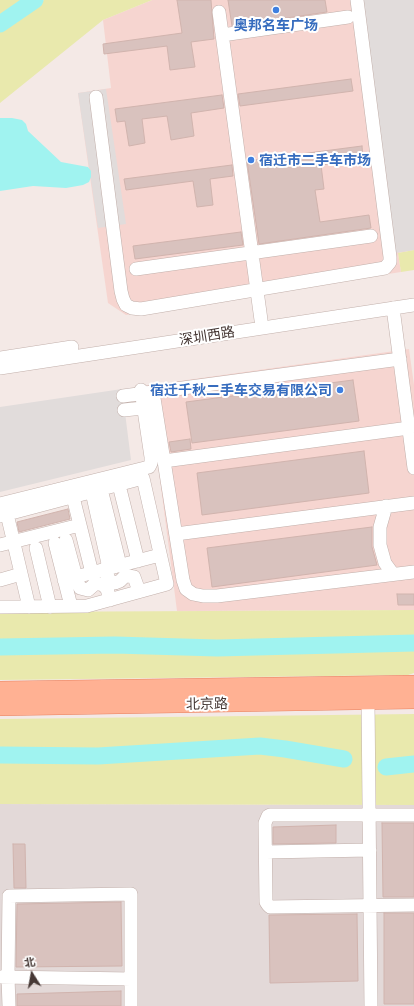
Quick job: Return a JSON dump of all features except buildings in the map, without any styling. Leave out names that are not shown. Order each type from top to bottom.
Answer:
[{"type":"main road","name":"北京路","points":[[0,690],[414,684]]},
{"type":"main road","name":"北京路","points":[[0,707],[414,700]]},
{"type":"street","points":[[96,97],[121,291],[126,305],[132,308],[141,309],[385,268],[390,262],[390,257],[357,0]]},
{"type":"street","points":[[219,12],[261,320]]},
{"type":"street","points":[[222,36],[348,17]]},
{"type":"street","points":[[136,269],[371,236]]},
{"type":"street","name":"深圳西路","points":[[0,358],[414,297]]},
{"type":"street","name":"深圳西路","points":[[0,368],[414,305]]},
{"type":"street","points":[[393,308],[414,468]]},
{"type":"street","points":[[123,396],[400,359]]},
{"type":"street","points":[[2,511],[149,467],[151,464],[151,457],[143,408],[145,392]]},
{"type":"street","points":[[145,392],[164,460],[183,580],[186,589],[193,594],[217,596],[414,572]]},
{"type":"street","points":[[124,410],[143,408]]},
{"type":"street","points":[[164,460],[409,428]]},
{"type":"street","points":[[0,607],[87,606],[167,584],[158,556],[143,478],[74,497],[2,511]]},
{"type":"street","points":[[119,485],[138,560]]},
{"type":"street","points":[[96,491],[97,517],[106,569],[110,581],[115,583],[120,582],[124,577],[134,577],[139,591]]},
{"type":"street","points":[[96,491],[106,569]]},
{"type":"street","points":[[74,497],[80,523],[106,569]]},
{"type":"street","points":[[176,534],[414,503]]},
{"type":"street","points":[[386,506],[380,526],[380,545],[385,563],[393,574]]},
{"type":"street","points":[[2,511],[13,542],[29,607]]},
{"type":"street","points":[[0,545],[97,517]]},
{"type":"street","points":[[61,542],[70,578],[71,606]]},
{"type":"street","points":[[36,548],[50,607]]},
{"type":"street","points":[[70,578],[158,556]]},
{"type":"street","points":[[0,571],[20,570]]},
{"type":"street","points":[[0,580],[20,570]]},
{"type":"street","points":[[70,578],[84,590],[88,590],[96,584],[104,585],[107,589],[110,600]]},
{"type":"street","points":[[368,701],[371,1006]]},
{"type":"street","points":[[414,815],[268,816],[265,823],[266,902],[270,907],[414,905]]},
{"type":"street","points":[[266,852],[370,850]]},
{"type":"street","points":[[9,1006],[4,977],[9,896],[131,894],[131,1006]]},
{"type":"street","points":[[4,977],[132,979]]},
{"type":"shaded area","name":"宿迁市二手车市场","points":[[152,0],[414,0],[414,250],[398,253],[401,272],[126,315],[108,303],[78,93],[111,88],[103,20]]},
{"type":"shaded area","points":[[363,0],[414,0],[414,250],[395,253]]},
{"type":"shaded area","points":[[106,89],[126,224],[98,228],[78,93]]},
{"type":"shaded area","points":[[409,349],[414,385],[414,610],[177,611],[159,472],[144,386]]},
{"type":"shaded area","points":[[122,389],[131,460],[0,492],[0,407]]},
{"type":"shaded area","points":[[0,804],[414,805],[414,1006],[0,1006]]},
{"type":"green space","points":[[0,0],[28,0],[0,19]]},
{"type":"green space","points":[[44,0],[152,0],[103,20],[0,103],[0,31]]},
{"type":"green space","points":[[414,250],[414,270],[401,272],[398,253]]},
{"type":"green space","points":[[414,610],[414,673],[408,675],[0,680],[0,612]]},
{"type":"green space","points":[[414,714],[414,805],[0,804],[0,719]]},
{"type":"water","points":[[0,118],[22,120],[26,124],[28,131],[61,162],[88,167],[91,171],[89,182],[83,185],[66,188],[33,186],[0,191]]},
{"type":"waterway","points":[[0,24],[35,0]]},
{"type":"waterway","points":[[0,647],[115,645],[217,648],[414,643]]},
{"type":"waterway","points":[[0,755],[98,756],[260,746],[344,759]]},
{"type":"waterway","points":[[386,767],[414,764]]},
{"type":"place","name":"奥邦名车广场","points":[[276,10]]},
{"type":"place","name":"宿迁市二手车市场","points":[[251,160]]},
{"type":"place","name":"宿迁千秋二手车交易有限公司","points":[[340,390]]}]
